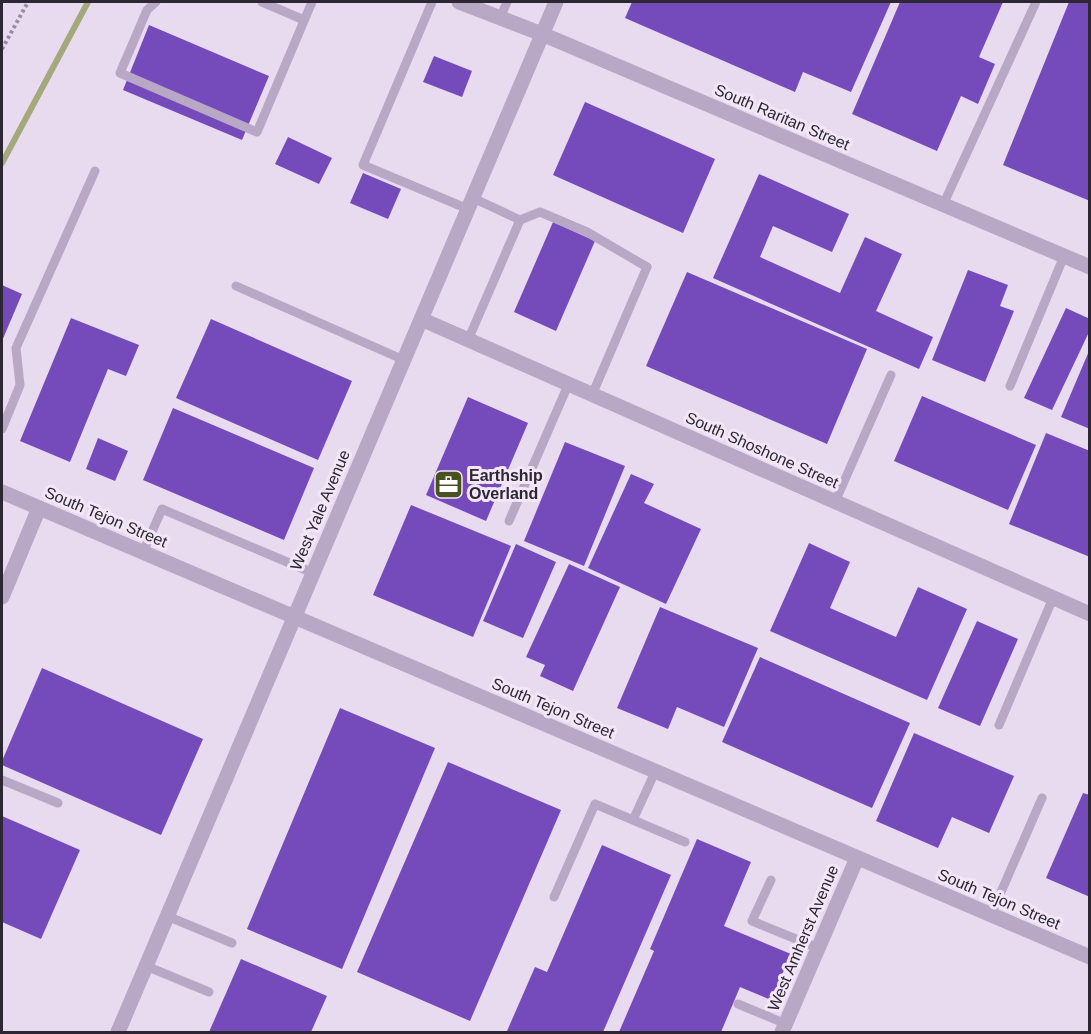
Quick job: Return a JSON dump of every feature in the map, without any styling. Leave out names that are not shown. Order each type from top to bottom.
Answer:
[{"type":"street","name":"South Raritan Street","points":[[459,2],[542,34],[1089,267]]},
{"type":"street","name":"West Yale Avenue","points":[[118,1032],[556,2]]},
{"type":"street","name":"South Shoshone Street","points":[[421,319],[1089,614]]},
{"type":"street","name":"South Tejon Street","points":[[2,492],[1089,957]]},
{"type":"street","points":[[2,597],[39,508]]},
{"type":"street","name":"West Amherst Avenue","points":[[784,1028],[857,858]]},
{"type":"lane","points":[[156,2],[147,10],[120,73],[256,132],[312,2]]},
{"type":"lane","points":[[262,2],[304,20]]},
{"type":"lane","points":[[432,2],[363,165],[520,220],[540,212],[587,232],[647,267],[592,395]]},
{"type":"lane","points":[[500,18],[507,2]]},
{"type":"lane","points":[[943,205],[1036,2]]},
{"type":"lane","points":[[2,429],[20,385],[16,348],[95,171]]},
{"type":"lane","points":[[468,340],[520,220]]},
{"type":"lane","points":[[1010,386],[1064,256]]},
{"type":"lane","points":[[236,286],[404,360]]},
{"type":"lane","points":[[834,502],[891,375]]},
{"type":"lane","points":[[509,521],[568,385]]},
{"type":"lane","points":[[143,552],[162,509],[313,573]]},
{"type":"lane","points":[[999,725],[1053,598]]},
{"type":"lane","points":[[633,820],[655,772]]},
{"type":"lane","points":[[2,780],[58,803]]},
{"type":"lane","points":[[991,915],[1042,798]]},
{"type":"lane","points":[[554,897],[595,804],[685,842]]},
{"type":"lane","points":[[771,880],[753,921],[818,948]]},
{"type":"lane","points":[[167,916],[232,943]]},
{"type":"lane","points":[[146,966],[209,992]]},
{"type":"lane","points":[[738,1004],[784,1028]]},
{"type":"path","points":[[2,49],[28,2]]},
{"type":"building","points":[[632,2],[891,2],[851,92],[803,72],[795,92],[625,18]]},
{"type":"building","points":[[900,2],[1003,2],[979,57],[995,64],[978,104],[961,96],[937,151],[852,114]]},
{"type":"building","points":[[1069,2],[1090,2],[1090,201],[1003,165]]},
{"type":"building","points":[[149,25],[269,76],[242,140],[123,90]]},
{"type":"building","points":[[434,56],[472,71],[462,97],[423,82]]},
{"type":"building","points":[[585,102],[715,159],[683,233],[553,175]]},
{"type":"building","points":[[288,137],[332,158],[319,184],[275,164]]},
{"type":"building","points":[[363,173],[401,189],[388,219],[350,203]]},
{"type":"building","points":[[759,174],[849,214],[832,252],[773,226],[760,257],[840,293],[865,237],[902,254],[876,311],[933,337],[919,369],[713,278]]},
{"type":"building","points":[[553,222],[595,241],[556,331],[514,312]]},
{"type":"building","points":[[968,270],[1008,285],[1000,306],[1014,311],[985,382],[932,360]]},
{"type":"building","points":[[687,272],[867,349],[827,444],[646,366]]},
{"type":"building","points":[[2,285],[22,294],[2,341]]},
{"type":"building","points":[[1066,308],[1090,319],[1090,330],[1052,410],[1024,398]]},
{"type":"building","points":[[71,318],[139,345],[126,376],[108,369],[70,462],[20,441]]},
{"type":"building","points":[[211,319],[352,381],[318,460],[176,398]]},
{"type":"building","points":[[1090,351],[1090,429],[1061,417]]},
{"type":"building","points":[[922,396],[1036,445],[1008,510],[894,461]]},
{"type":"building","points":[[468,397],[528,423],[486,521],[426,495]]},
{"type":"building","points":[[173,408],[314,468],[284,540],[143,480]]},
{"type":"building","points":[[1046,433],[1090,451],[1090,557],[1009,524]]},
{"type":"building","points":[[98,438],[128,451],[115,481],[86,469]]},
{"type":"building","points":[[565,442],[625,466],[584,566],[524,541]]},
{"type":"building","points":[[631,474],[654,484],[644,503],[701,529],[666,604],[588,568]]},
{"type":"building","points":[[411,505],[511,546],[473,637],[373,595]]},
{"type":"building","points":[[809,543],[850,562],[830,608],[896,637],[918,587],[967,609],[927,700],[770,631]]},
{"type":"building","points":[[516,544],[556,562],[523,638],[483,621]]},
{"type":"building","points":[[569,564],[620,587],[573,691],[540,676],[545,665],[526,657]]},
{"type":"building","points":[[660,607],[758,648],[724,727],[677,707],[668,729],[617,708]]},
{"type":"building","points":[[977,621],[1018,639],[980,726],[938,708]]},
{"type":"building","points":[[760,657],[910,723],[872,808],[722,742]]},
{"type":"building","points":[[42,668],[203,739],[161,835],[2,765]]},
{"type":"building","points":[[340,708],[435,748],[342,969],[247,929]]},
{"type":"building","points":[[914,733],[1014,776],[989,833],[952,817],[938,848],[876,821]]},
{"type":"building","points":[[448,762],[561,810],[470,1021],[357,972]]},
{"type":"building","points":[[1083,793],[1090,795],[1090,897],[1046,878]]},
{"type":"building","points":[[2,816],[80,850],[41,939],[2,922]]},
{"type":"building","points":[[697,839],[751,862],[724,926],[791,954],[771,1000],[740,987],[721,1032],[619,1032],[654,951],[650,949]]},
{"type":"building","points":[[602,845],[671,875],[603,1032],[507,1031],[535,967],[547,972]]},
{"type":"building","points":[[241,959],[327,996],[311,1032],[209,1032]]},
{"type":"waterway","points":[[2,163],[88,2]]},
{"type":"place","name":"Earthship Overland","points":[[448,484]]}]
